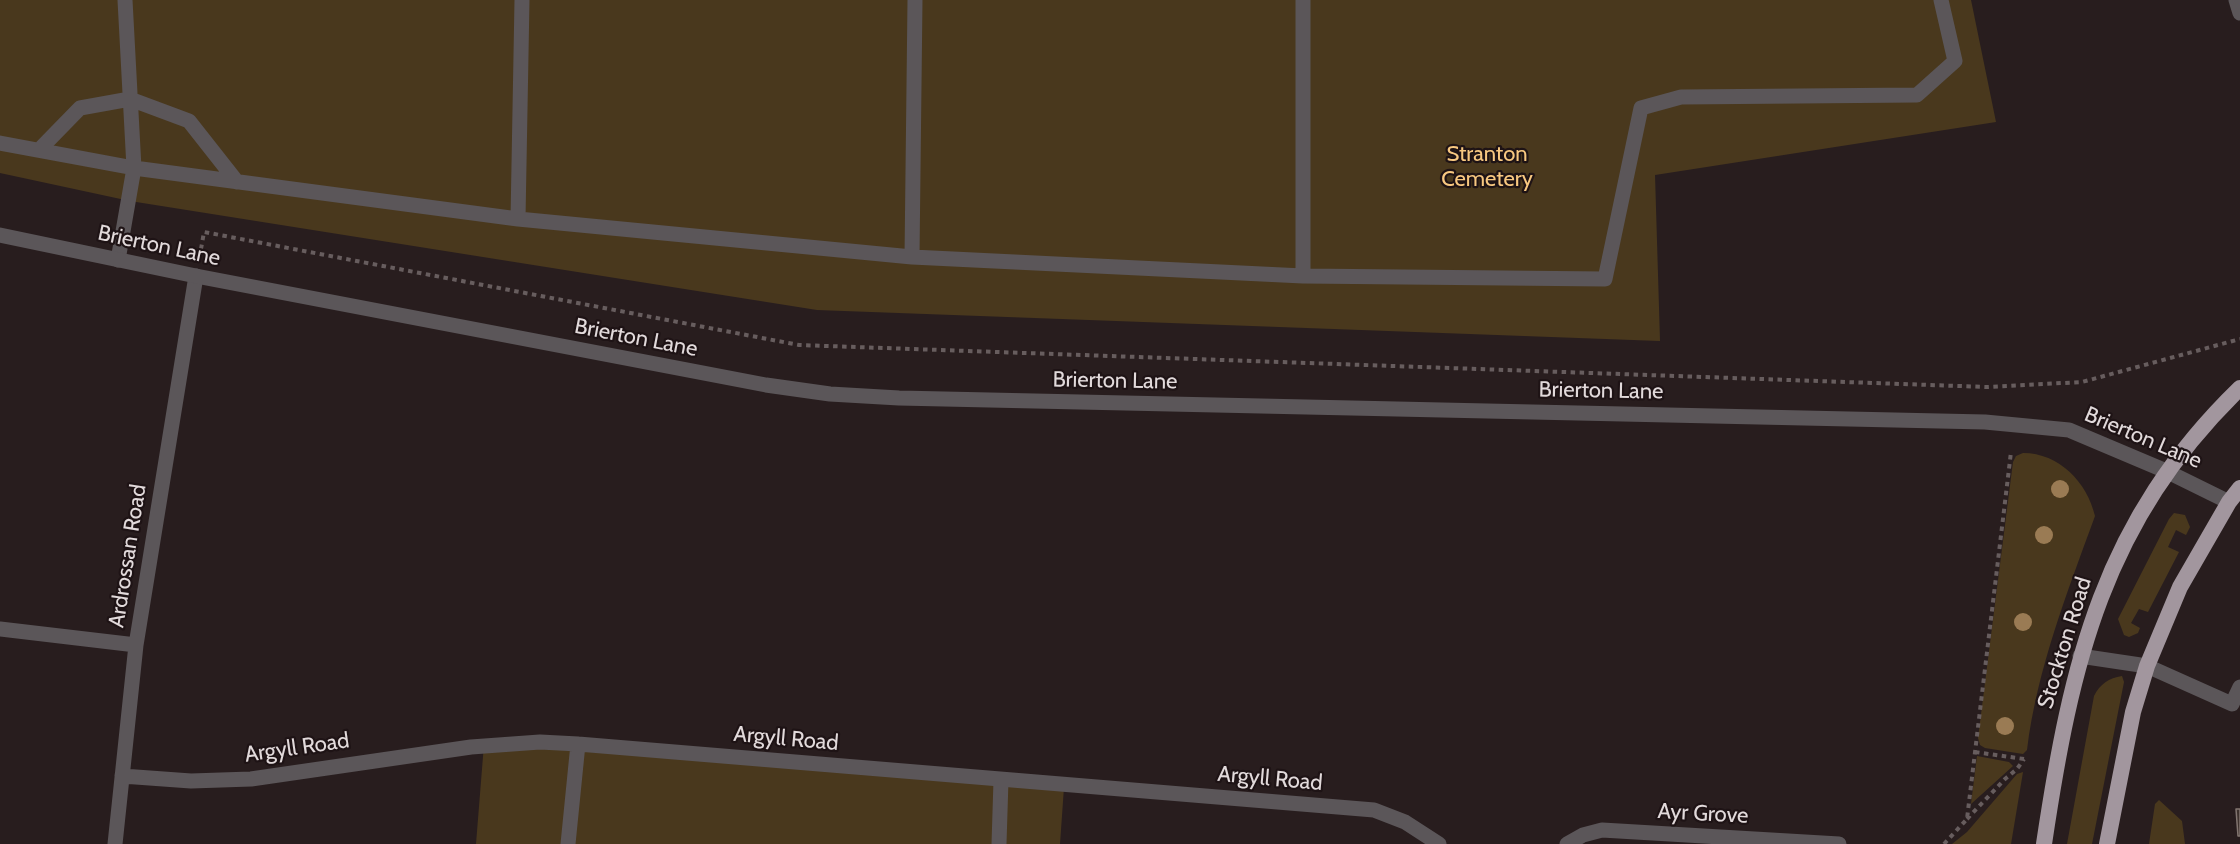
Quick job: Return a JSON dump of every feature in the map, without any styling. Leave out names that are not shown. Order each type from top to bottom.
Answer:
[{"type":"highway","name":"Stockton Road","points":[[2044,844],[2064,720],[2080,656],[2097,604],[2127,537],[2166,471],[2212,415],[2240,388]]},
{"type":"highway","points":[[2107,844],[2133,712],[2147,666],[2180,587],[2235,495]]},
{"type":"street","points":[[118,260],[134,168],[125,0]]},
{"type":"street","points":[[518,219],[522,0]]},
{"type":"street","points":[[912,257],[915,0]]},
{"type":"street","points":[[1303,0],[1303,276]]},
{"type":"street","points":[[0,143],[134,168],[518,219],[912,257],[1303,276],[1605,279],[1641,108],[1681,97],[1917,95],[1955,61],[1941,0]]},
{"type":"street","points":[[2236,0],[2240,13]]},
{"type":"street","points":[[39,150],[80,108],[130,99],[189,121],[237,182]]},
{"type":"street","name":"Brierton Lane","points":[[0,236],[196,276],[766,385],[830,394],[899,398],[2014,424],[2069,430],[2166,471],[2235,495]]},
{"type":"street","name":"Ardrossan Road","points":[[115,844],[136,645],[196,276]]},
{"type":"street","points":[[0,629],[136,645]]},
{"type":"street","points":[[2080,656],[2147,666],[2236,706],[2240,687]]},
{"type":"street","name":"Argyll Road","points":[[122,776],[191,781],[251,779],[471,747],[540,742],[1374,810],[1405,822],[1439,844]]},
{"type":"street","points":[[568,844],[578,744]]},
{"type":"street","points":[[999,844],[1001,780]]},
{"type":"street","name":"Ayr Grove","points":[[1567,844],[1583,835],[1602,830],[1839,844]]},
{"type":"path","points":[[196,276],[204,232],[799,345],[1987,387],[2082,382],[2240,339]]},
{"type":"path","points":[[1967,819],[2014,424]]},
{"type":"path","points":[[1975,752],[2033,760]]},
{"type":"path","points":[[1944,844],[2024,759]]},
{"type":"green space","name":"Stranton Cemetery","points":[[0,0],[1971,0],[1996,122],[1655,175],[1660,341],[817,310],[130,201],[0,173]]},
{"type":"green space","points":[[2023,453],[2048,458],[2070,472],[2085,492],[2095,516],[2054,632],[2038,690],[2027,750],[2023,754],[1985,748],[1980,745],[1978,738],[2013,462],[2016,456]]},
{"type":"green space","points":[[2174,513],[2185,515],[2190,527],[2186,535],[2176,530],[2168,547],[2179,552],[2148,612],[2139,609],[2131,623],[2140,628],[2138,633],[2129,637],[2124,635],[2118,619]]},
{"type":"green space","points":[[2122,676],[2124,682],[2092,844],[2067,844],[2094,696],[2105,682]]},
{"type":"green space","points":[[484,744],[1064,787],[1060,844],[476,844]]},
{"type":"green space","points":[[1977,756],[2009,762],[2013,766],[1971,804]]},
{"type":"green space","points":[[2023,772],[2011,844],[1952,844],[1967,832],[2017,774]]},
{"type":"green space","points":[[2159,800],[2182,821],[2185,844],[2149,844],[2155,804]]},
{"type":"building","points":[[2236,809],[2240,809],[2240,836],[2238,836]]}]
